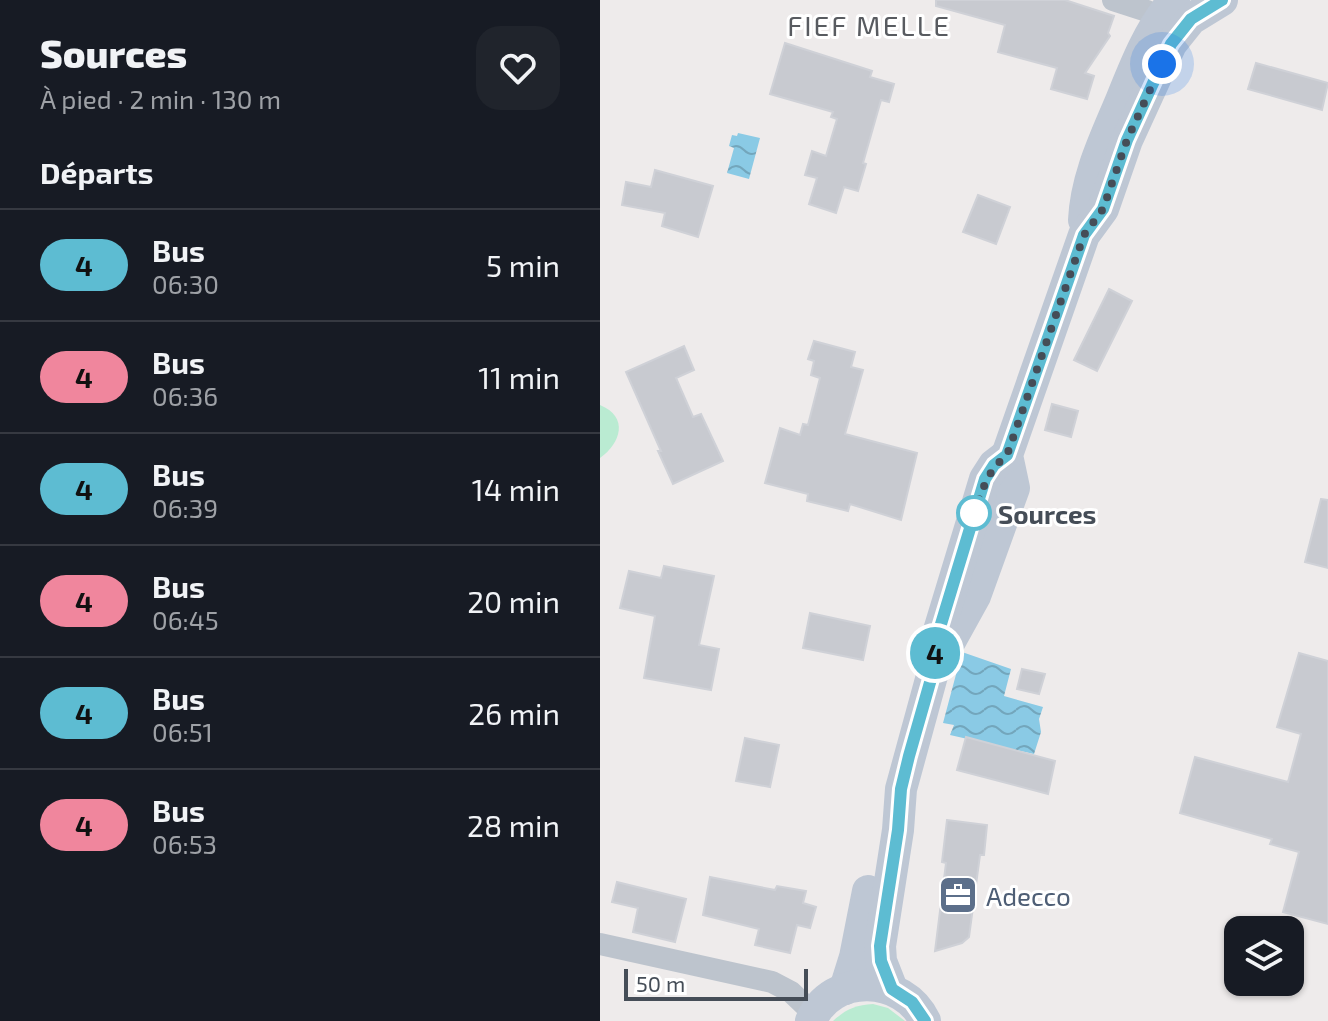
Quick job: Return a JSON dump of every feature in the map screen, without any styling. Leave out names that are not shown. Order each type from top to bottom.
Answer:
[{"type":"main road","points":[[845,989],[876,858],[901,789],[933,672],[975,596],[1014,488],[1007,455],[1084,235],[1103,209],[1127,140],[1171,44],[1191,19],[1222,0]]},
{"type":"main road","points":[[1084,235],[1090,177],[1138,59],[1167,9]]},
{"type":"main road","points":[[892,989],[881,961],[880,946],[898,830],[901,789]]},
{"type":"main road","points":[[812,1018],[832,996],[861,985],[892,989],[912,1002],[925,1021]]},
{"type":"street","points":[[1113,0],[1147,11],[1167,9]]},
{"type":"street","points":[[600,944],[772,982],[791,992],[812,1018]]},
{"type":"green space","points":[[600,405],[615,416],[619,430],[613,445],[600,458]]},
{"type":"green space","points":[[873,1004],[888,1008],[905,1021],[833,1021],[852,1008]]},
{"type":"water","points":[[738,133],[760,138],[749,179],[727,173],[734,148],[729,146],[732,135],[737,136]]},
{"type":"water","points":[[962,652],[1011,669],[1004,696],[1043,707],[1039,719],[1041,732],[1034,754],[950,735],[954,725],[943,723]]},
{"type":"building","points":[[936,0],[1065,0],[1114,16],[1108,33],[1110,36],[1085,73],[1094,76],[1087,99],[1051,89],[1057,68],[998,52],[1005,25],[936,6]]},
{"type":"building","points":[[785,43],[872,71],[870,77],[894,84],[889,102],[881,100],[858,191],[844,187],[836,213],[809,204],[817,178],[805,175],[812,151],[826,156],[837,119],[831,117],[833,112],[770,94]]},
{"type":"building","points":[[1256,63],[1328,83],[1322,110],[1248,89]]},
{"type":"building","points":[[655,170],[713,186],[698,237],[662,226],[665,213],[622,205],[626,182],[651,187]]},
{"type":"building","points":[[978,195],[1010,207],[996,244],[963,232]]},
{"type":"building","points":[[1109,289],[1132,301],[1097,371],[1074,360]]},
{"type":"building","points":[[814,341],[855,352],[851,367],[863,370],[845,434],[917,453],[901,520],[850,504],[848,511],[807,501],[808,494],[765,483],[780,428],[800,435],[803,424],[808,425],[820,378],[811,375],[814,361],[808,359]]},
{"type":"building","points":[[684,346],[694,370],[676,378],[693,417],[701,414],[723,461],[673,484],[626,372]]},
{"type":"building","points":[[1052,404],[1078,411],[1071,437],[1045,430]]},
{"type":"building","points":[[1321,499],[1328,500],[1328,568],[1305,562]]},
{"type":"building","points":[[664,566],[714,576],[699,645],[719,649],[711,690],[644,678],[655,616],[620,608],[629,571],[661,578]]},
{"type":"building","points":[[810,613],[870,626],[863,660],[803,648]]},
{"type":"building","points":[[1299,653],[1328,661],[1328,924],[1283,912],[1299,852],[1270,844],[1272,839],[1180,813],[1195,757],[1288,782],[1301,734],[1277,727]]},
{"type":"building","points":[[1022,669],[1045,674],[1039,694],[1017,689]]},
{"type":"building","points":[[966,737],[1055,761],[1048,794],[957,770]]},
{"type":"building","points":[[745,738],[779,745],[770,787],[736,781]]},
{"type":"building","name":"Adecco","points":[[947,820],[987,825],[969,937],[962,943],[935,951],[946,863],[942,862]]},
{"type":"building","points":[[710,877],[775,890],[777,886],[806,891],[803,903],[816,907],[810,928],[797,925],[790,953],[755,945],[759,929],[703,915]]},
{"type":"building","points":[[617,882],[686,899],[675,942],[633,932],[638,908],[612,902]]},
{"type":"bus line","name":"4","points":[[925,1021],[912,1002],[892,989],[881,961],[880,946],[898,830],[901,789],[933,672],[938,634],[985,479],[994,465],[1007,455],[1084,235],[1103,209],[1127,140],[1171,44],[1191,19],[1222,0]]},
{"type":"place","name":"Sources","points":[[974,513]]},
{"type":"place","name":"Adecco","points":[[958,895]]},
{"type":"district","name":"FIEF MELLE","points":[[869,25]]},
{"type":"route","points":[[974,513],[985,479],[994,465],[1007,455],[1084,235],[1103,209],[1127,140],[1162,64]]}]
